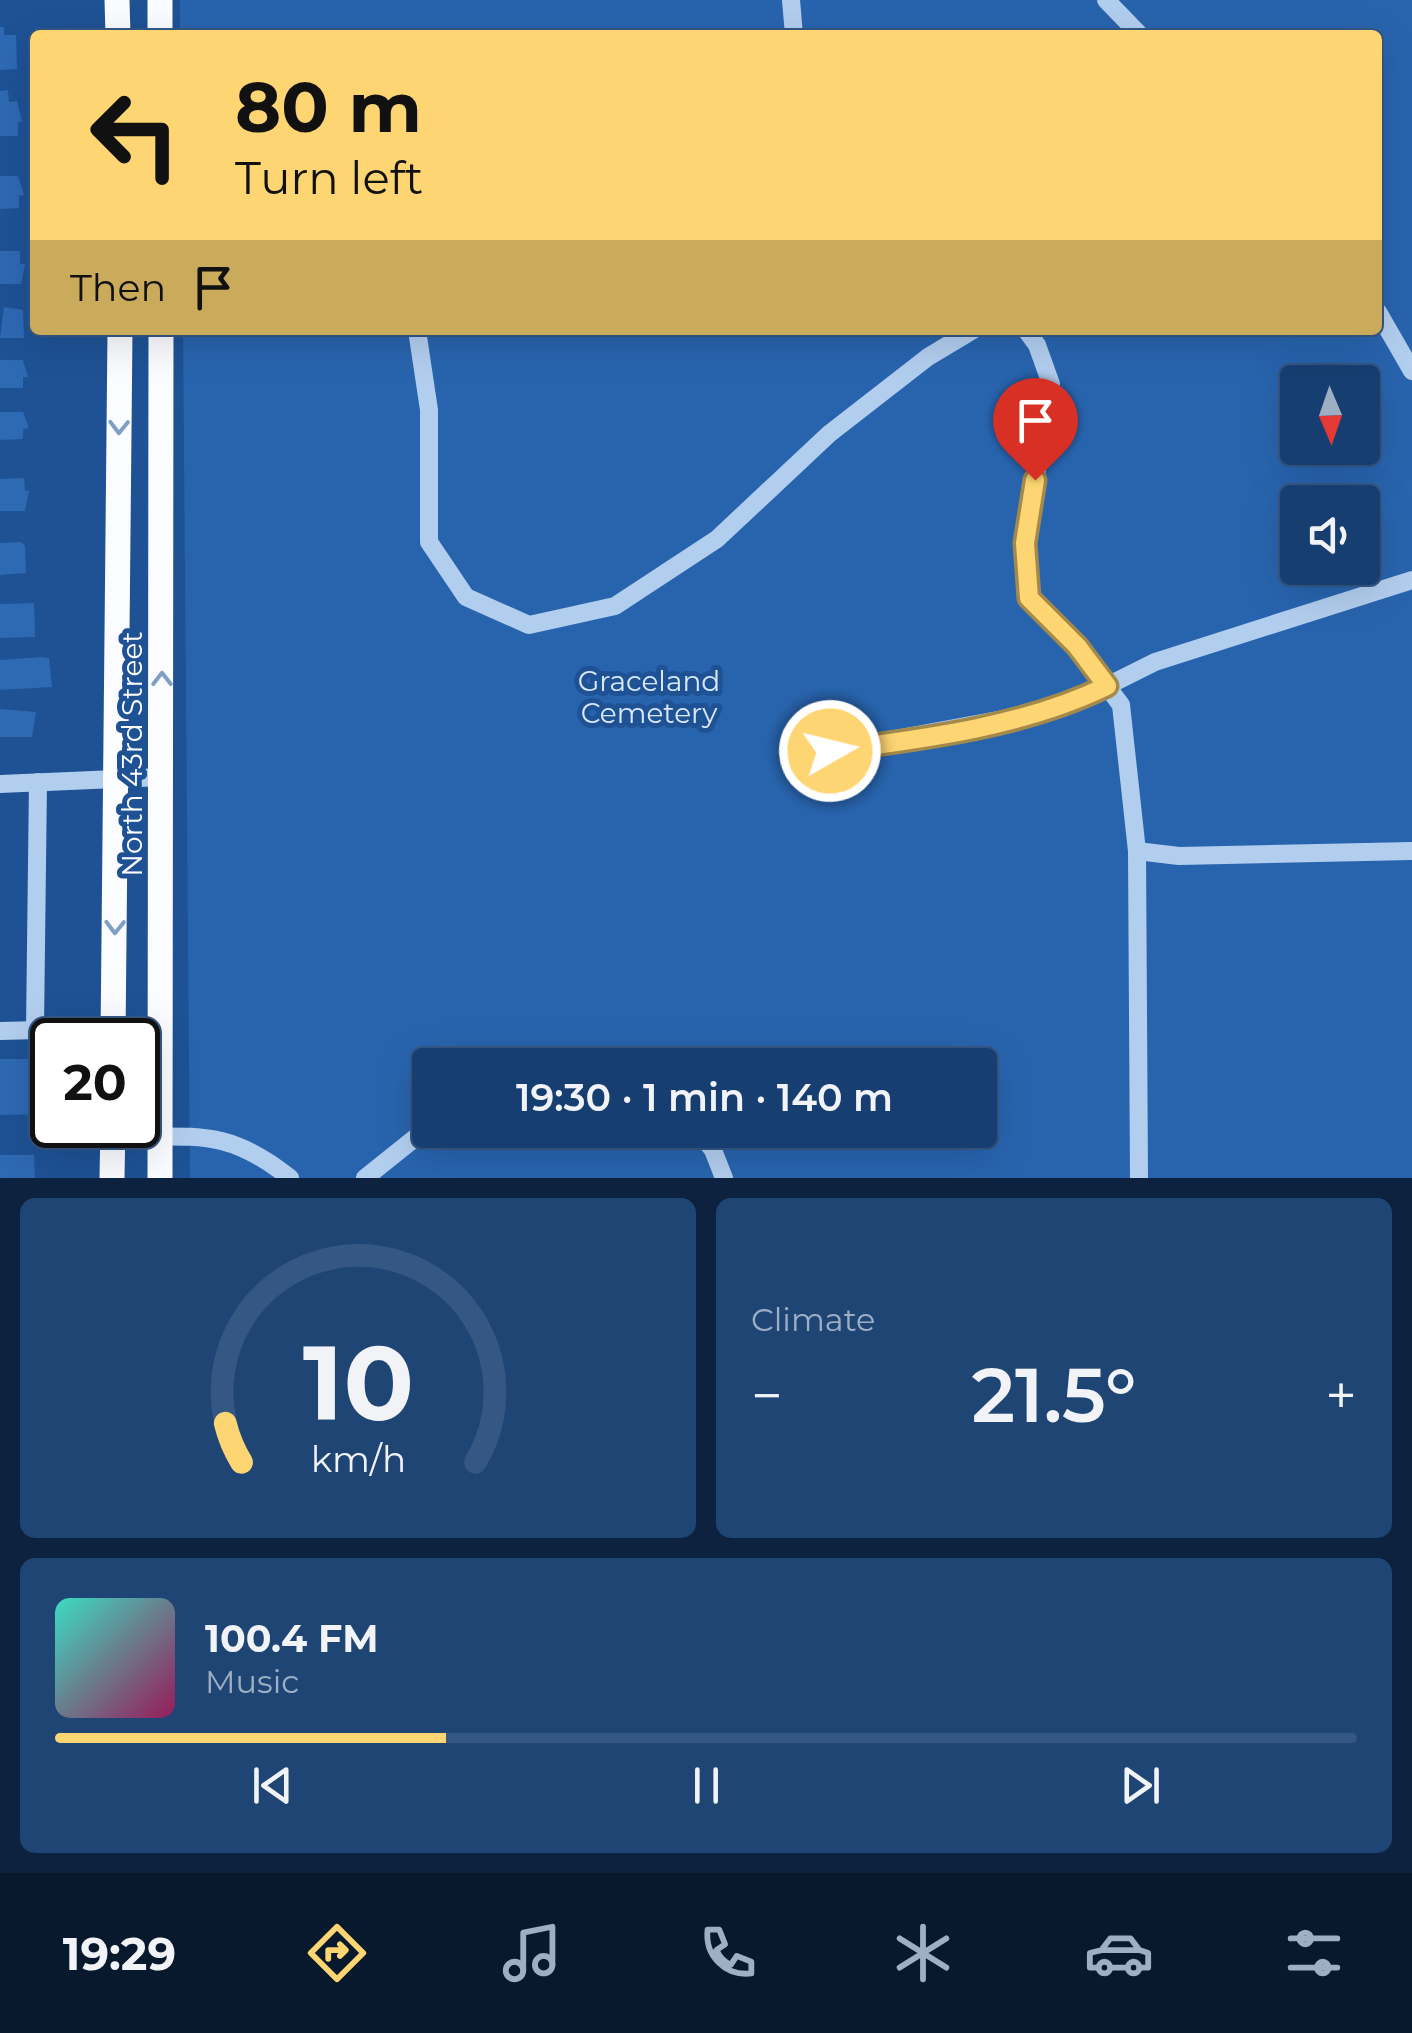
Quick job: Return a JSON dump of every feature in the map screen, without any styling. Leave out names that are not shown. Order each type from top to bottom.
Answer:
[{"type":"main road","points":[[118,0],[118,30]]},
{"type":"main road","points":[[160,0],[160,30]]},
{"type":"main road","name":"North 43rd Street","points":[[114,1018],[120,335]]},
{"type":"main road","name":"North 43rd Street","points":[[160,1138],[161,335]]},
{"type":"main road","points":[[112,1148],[112,1178]]},
{"type":"main road","name":"North 43rd Street","points":[[160,1148],[160,1178]]},
{"type":"lane","points":[[791,0],[794,30]]},
{"type":"lane","points":[[1106,0],[1135,30]]},
{"type":"lane","points":[[1382,319],[1412,371]]},
{"type":"lane","points":[[418,335],[429,410],[429,542],[466,597],[529,625],[616,606],[702,548],[829,434],[928,358],[965,335]]},
{"type":"lane","points":[[1030,335],[1051,384],[1025,543],[1029,598],[1077,646],[1121,705],[1137,851],[1139,1178]]},
{"type":"lane","points":[[830,751],[901,742],[1063,708],[1156,662],[1412,580]]},
{"type":"lane","points":[[0,784],[162,777]]},
{"type":"lane","points":[[36,1018],[38,782]]},
{"type":"lane","points":[[1137,851],[1179,856],[1412,851]]},
{"type":"lane","points":[[0,1030],[30,1029]]},
{"type":"lane","points":[[160,1138],[223,1138],[258,1153],[290,1178]]},
{"type":"lane","points":[[365,1178],[412,1140]]},
{"type":"lane","points":[[711,1148],[724,1178]]},
{"type":"green space","name":"Graceland Cemetery","points":[[180,0],[1412,0],[1412,1178],[190,1178],[183,335],[1382,335],[1382,30],[180,30]]},
{"type":"building","points":[[0,27],[4,27],[4,35],[16,35],[17,69],[0,70]]},
{"type":"building","points":[[8,90],[9,102],[17,101],[22,122],[18,122],[18,136],[0,136],[0,91]]},
{"type":"building","points":[[0,176],[18,176],[24,195],[19,196],[19,208],[0,209]]},
{"type":"building","points":[[0,251],[20,251],[20,264],[25,264],[21,284],[0,284]]},
{"type":"building","points":[[4,307],[23,310],[24,338],[0,338]]},
{"type":"building","points":[[0,360],[23,360],[28,377],[23,377],[23,388],[0,388]]},
{"type":"building","points":[[0,412],[23,412],[29,428],[23,429],[23,439],[0,440]]},
{"type":"building","points":[[24,478],[25,491],[29,491],[25,511],[0,511],[0,479]]},
{"type":"building","points":[[21,542],[25,546],[26,573],[0,575],[0,543]]},
{"type":"building","points":[[34,603],[35,637],[0,638],[0,604]]},
{"type":"building","points":[[49,658],[52,687],[0,690],[0,660]]},
{"type":"building","points":[[0,709],[36,712],[32,737],[0,737]]},
{"type":"building","points":[[0,1059],[30,1059],[30,1114],[0,1115]]},
{"type":"building","points":[[0,1155],[34,1155],[35,1178],[0,1178]]},
{"type":"route","points":[[830,751],[901,742],[1063,708],[1107,686],[1077,646],[1029,598],[1025,543],[1035,480]]}]
